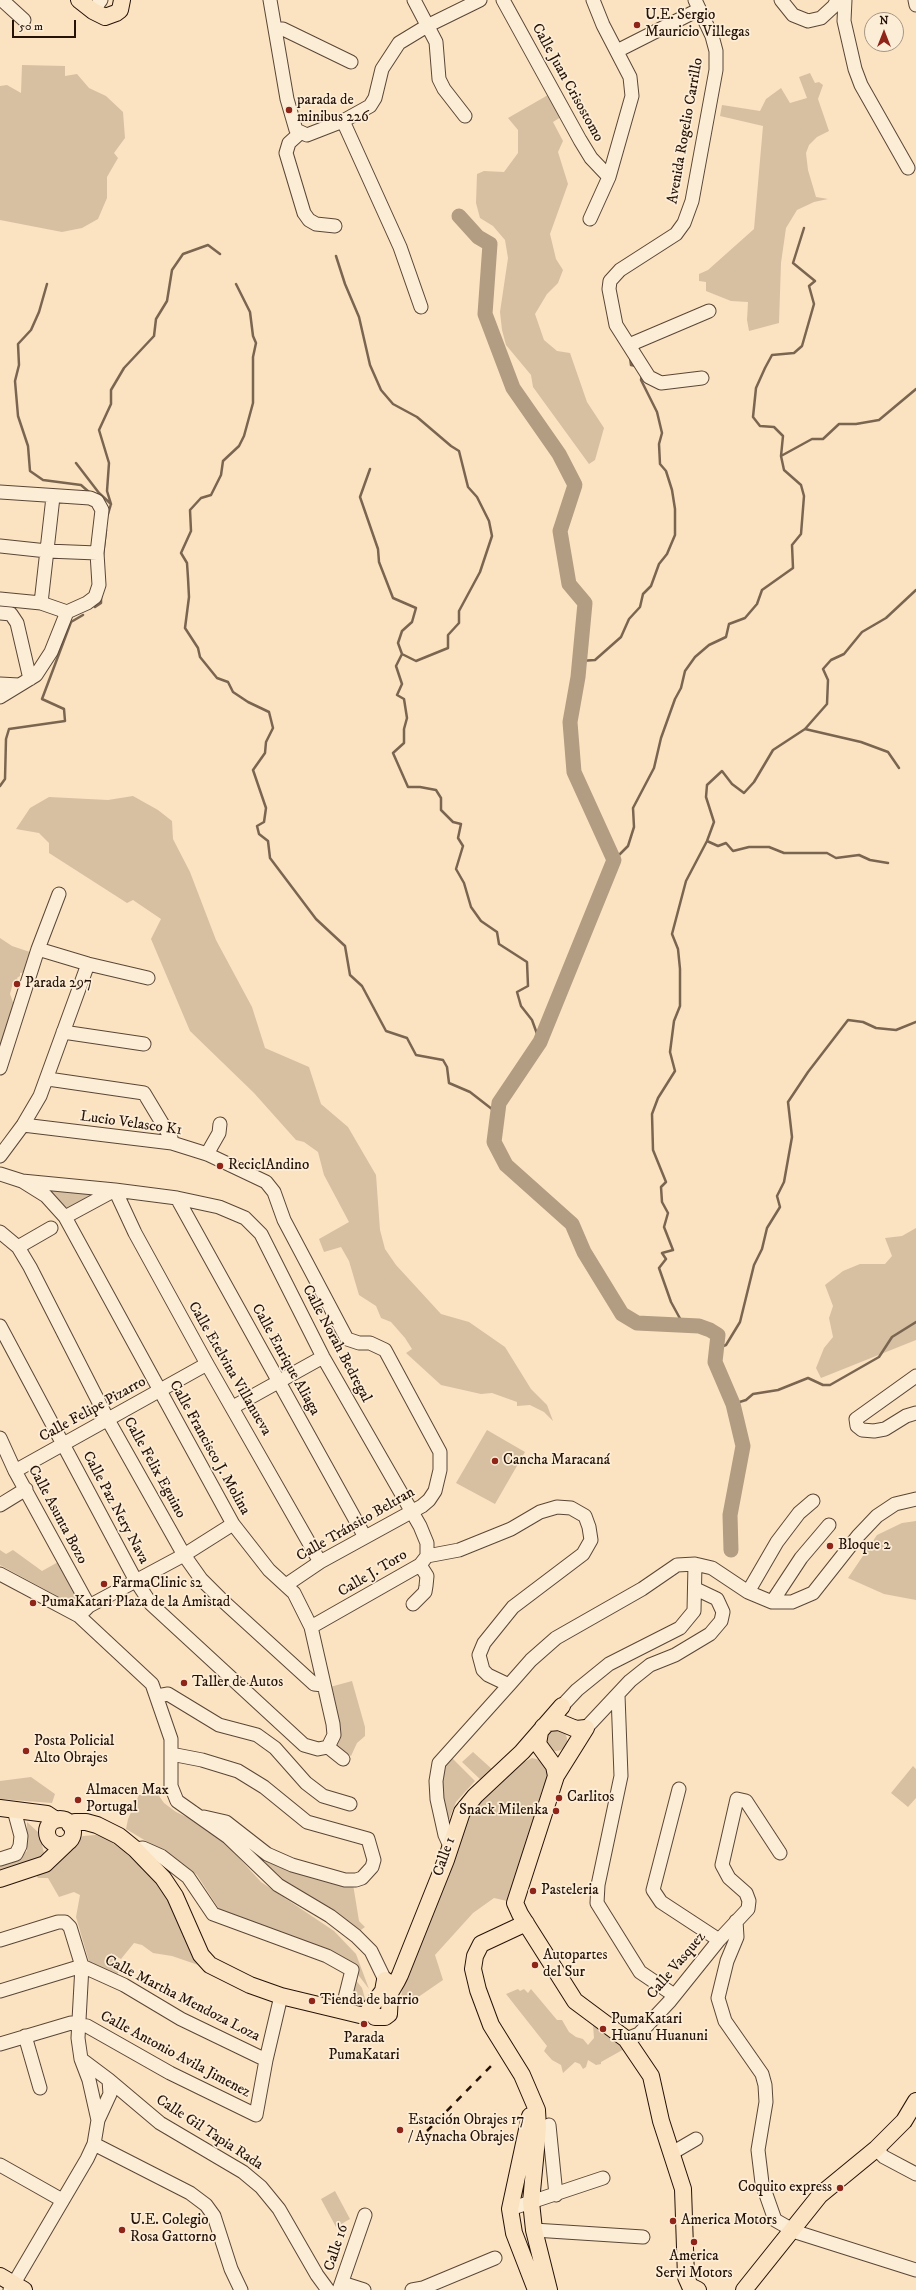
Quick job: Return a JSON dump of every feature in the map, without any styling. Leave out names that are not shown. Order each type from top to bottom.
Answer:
[{"type":"main road","points":[[79,0],[97,5],[105,17],[113,16],[120,10],[122,0]]},
{"type":"main road","points":[[522,1752],[529,1751],[547,1756],[562,1757],[572,1749],[573,1732],[562,1716],[562,1706]]},
{"type":"main road","name":"Calle 1","points":[[342,2010],[360,2015],[379,2005],[390,1993],[394,1979],[448,1853],[459,1818],[466,1806],[522,1752],[562,1706]]},
{"type":"main road","points":[[556,1776],[554,1766],[538,1744],[542,1729],[554,1722],[579,1730],[586,1728]]},
{"type":"main road","points":[[586,1728],[556,1776],[539,1833],[516,1896],[517,1909],[575,2001],[626,2039],[642,2060],[651,2076],[683,2189],[686,2277],[691,2289]]},
{"type":"main road","points":[[13,1810],[47,1814],[66,1831]]},
{"type":"main road","points":[[13,1810],[57,1845],[66,1831],[75,1822],[86,1822],[119,1836],[135,1849],[162,1878],[175,1896],[201,1955],[210,1965],[250,1985],[281,1996],[342,2010]]},
{"type":"main road","points":[[39,1867],[48,1850],[49,1825],[66,1831]]},
{"type":"main road","points":[[0,1879],[45,1864],[66,1831]]},
{"type":"main road","points":[[526,1923],[481,1944],[474,1956],[473,1969],[478,1990],[491,2025],[533,2099],[538,2128],[530,2202],[534,2230],[549,2290]]},
{"type":"main road","points":[[533,2099],[510,2209],[514,2233],[536,2290]]},
{"type":"main road","points":[[744,2290],[790,2230],[830,2185],[876,2149],[904,2121],[916,2101]]},
{"type":"street","points":[[2,0],[24,20]]},
{"type":"street","points":[[270,0],[287,99],[296,130],[307,135],[343,121],[370,106],[375,98],[382,69],[398,43],[427,26],[480,0]]},
{"type":"street","points":[[414,0],[437,47],[439,79],[444,89],[465,116]]},
{"type":"street","name":"Calle Juan Crisostomo","points":[[503,0],[580,140],[591,158],[609,177]]},
{"type":"street","points":[[590,219],[609,177],[632,96],[632,83],[597,13],[593,0]]},
{"type":"street","points":[[781,0],[793,15],[808,21],[825,15],[837,0]]},
{"type":"street","points":[[845,0],[844,21],[855,69],[861,85],[908,168]]},
{"type":"street","points":[[915,0],[916,5]]},
{"type":"street","points":[[617,51],[697,5]]},
{"type":"street","name":"Avenida Rogelio Carrillo","points":[[629,345],[616,325],[609,289],[610,281],[620,270],[676,234],[684,223],[692,201],[716,70],[716,51],[712,36],[697,5]]},
{"type":"street","points":[[275,29],[283,29],[351,62]]},
{"type":"street","points":[[343,121],[400,247],[421,307]]},
{"type":"street","points":[[300,133],[289,143],[286,153],[304,213],[312,223],[335,226]]},
{"type":"street","points":[[702,378],[661,383],[652,380],[629,345],[709,311]]},
{"type":"street","points":[[0,492],[90,498],[97,501],[102,510],[97,553],[99,585],[95,597],[87,604],[67,612],[41,604],[0,600]]},
{"type":"street","points":[[41,604],[54,496]]},
{"type":"street","points":[[0,546],[47,551],[97,553]]},
{"type":"street","points":[[0,612],[11,614],[17,623],[24,682]]},
{"type":"street","points":[[0,697],[36,675],[51,652],[67,612]]},
{"type":"street","points":[[0,684],[24,682]]},
{"type":"street","points":[[0,1068],[38,949],[59,894]]},
{"type":"street","points":[[38,949],[88,964],[148,978]]},
{"type":"street","points":[[0,1156],[23,1125],[48,1079],[63,1032],[88,964]]},
{"type":"street","points":[[63,1032],[144,1044]]},
{"type":"street","points":[[48,1079],[144,1093],[171,1138],[172,1143]]},
{"type":"street","points":[[207,1154],[220,1133],[220,1124]]},
{"type":"street","name":"Lucio Velasco K1","points":[[23,1125],[172,1143],[207,1154],[266,1182],[274,1192],[284,1220],[347,1339]]},
{"type":"street","name":"Calle Francisco J. Molina","points":[[0,1174],[22,1181],[46,1196],[65,1217],[232,1524],[269,1570],[294,1593],[311,1627],[333,1724],[334,1735],[328,1747]]},
{"type":"street","name":"Calle Norah Bedregal","points":[[22,1181],[177,1198],[220,1207],[245,1218],[261,1234],[323,1357],[410,1512]]},
{"type":"street","points":[[65,1217],[115,1190]]},
{"type":"street","name":"Calle Etelvina Villanueva","points":[[115,1190],[135,1233],[207,1364],[233,1407],[320,1562]]},
{"type":"street","name":"Calle Enrique Aliaga","points":[[177,1198],[365,1537]]},
{"type":"street","points":[[18,1247],[52,1228]]},
{"type":"street","name":"Calle Felix Eguino","points":[[0,1232],[18,1247],[108,1420],[184,1555],[201,1579],[314,1684],[323,1685]]},
{"type":"street","name":"Calle Paz Nery Nava","points":[[0,1326],[136,1581],[151,1604],[304,1745],[318,1749],[328,1747]]},
{"type":"street","name":"Calle Tránsito Beltran","points":[[286,1586],[320,1562],[410,1512],[429,1500],[435,1492],[440,1470],[440,1452],[385,1350],[370,1343],[359,1343],[347,1339]]},
{"type":"street","points":[[233,1407],[323,1357]]},
{"type":"street","name":"Calle Felipe Pizarro","points":[[15,1471],[64,1446],[207,1364]]},
{"type":"street","points":[[916,1376],[856,1419],[856,1426],[862,1430],[868,1431],[886,1429],[906,1416],[916,1413]]},
{"type":"street","name":"Calle Asunta Bozo","points":[[0,1438],[15,1471],[89,1606]]},
{"type":"street","points":[[0,1505],[26,1489]]},
{"type":"street","points":[[448,1853],[437,1799],[436,1781],[439,1763],[531,1660],[556,1638],[642,1589],[678,1565],[695,1564],[712,1568],[748,1592],[772,1602],[792,1602],[813,1593],[858,1536],[878,1516],[895,1504],[916,1499]]},
{"type":"street","points":[[748,1592],[777,1542],[799,1513],[813,1501]]},
{"type":"street","points":[[413,1604],[425,1592],[427,1576],[423,1560],[459,1550],[511,1529],[540,1512],[557,1506],[571,1508],[584,1516],[589,1527],[591,1540],[583,1554],[513,1607],[484,1643],[479,1656],[483,1670],[488,1675],[509,1685]]},
{"type":"street","name":"Calle J. Toro","points":[[311,1627],[423,1560],[427,1543],[420,1526],[410,1512]]},
{"type":"street","points":[[79,1616],[89,1606],[184,1555],[232,1524]]},
{"type":"street","points":[[772,1602],[801,1558],[829,1525]]},
{"type":"street","points":[[562,1706],[577,1690],[609,1664],[680,1628],[694,1610],[696,1589],[695,1564]]},
{"type":"street","points":[[0,1574],[79,1616],[152,1684],[171,1739],[172,1754],[170,1776],[172,1794],[176,1801],[200,1816],[228,1837],[278,1885],[330,1916],[356,1936],[371,1951],[394,1979]]},
{"type":"street","points":[[586,1728],[630,1681],[650,1665],[675,1656],[710,1634],[721,1621],[722,1606],[718,1599],[696,1589]]},
{"type":"street","points":[[157,1696],[168,1694],[218,1724],[257,1735],[275,1748],[306,1783],[323,1796],[350,1804]]},
{"type":"street","points":[[618,1695],[621,1776],[598,1885],[597,1903],[640,1972],[674,1995]]},
{"type":"street","points":[[328,1747],[343,1759]]},
{"type":"street","points":[[172,1754],[202,1760],[238,1771],[264,1787],[307,1822],[368,1839],[374,1860],[372,1867],[362,1878],[356,1880],[345,1880],[292,1866],[268,1854],[226,1822],[200,1816]]},
{"type":"street","points":[[679,1789],[653,1890],[661,1902],[719,1940]]},
{"type":"street","name":"Calle Vasquez","points":[[626,2039],[639,2034],[674,1995],[719,1940],[748,1909],[749,1901],[746,1892],[729,1878],[722,1865],[737,1799],[746,1800],[780,1852]]},
{"type":"street","points":[[0,1859],[16,1854],[20,1846],[21,1836],[13,1810]]},
{"type":"street","points":[[135,1849],[143,1848],[161,1856],[184,1873],[214,1914],[327,1956],[352,1970],[342,2010]]},
{"type":"street","points":[[736,1921],[737,1937],[727,1961],[718,1998],[720,2009],[734,2037],[762,2074],[766,2102],[758,2150],[762,2183],[775,2220],[790,2230],[916,2270]]},
{"type":"street","points":[[0,1940],[58,1922],[66,1922],[70,1927],[82,1966],[78,2025],[81,2059],[89,2080],[98,2120]]},
{"type":"street","points":[[0,1991],[82,1966]]},
{"type":"street","name":"Calle Martha Mendoza Loza","points":[[82,1966],[124,1985],[181,2019],[266,2060]]},
{"type":"street","points":[[266,2060],[281,1996]]},
{"type":"street","points":[[0,2044],[71,2023],[78,2025]]},
{"type":"street","name":"Calle Antonio Avila Jimenez","points":[[78,2025],[96,2030],[170,2073],[256,2115],[266,2060]]},
{"type":"street","points":[[24,2036],[40,2088]]},
{"type":"street","name":"Calle Gil Tapia Rada","points":[[81,2059],[109,2080],[160,2123],[243,2172],[261,2187],[279,2209],[317,2275],[328,2290]]},
{"type":"street","points":[[12,2285],[87,2159],[94,2144],[98,2120],[110,2094],[109,2080]]},
{"type":"street","points":[[549,2124],[556,2195]]},
{"type":"street","points":[[672,2153],[696,2139]]},
{"type":"street","points":[[94,2144],[190,2193],[206,2205],[214,2216],[231,2269],[241,2290]]},
{"type":"street","points":[[876,2149],[884,2157],[916,2174]]},
{"type":"street","points":[[0,2165],[62,2200]]},
{"type":"street","points":[[510,2209],[556,2195],[603,2178]]},
{"type":"street","name":"Calle 16","points":[[341,2287],[365,2215]]},
{"type":"street","points":[[534,2230],[643,2237]]},
{"type":"street","points":[[412,2290],[423,2288],[494,2258]]},
{"type":"street","points":[[341,2287],[364,2290]]},
{"type":"shaded area","points":[[22,65],[65,66],[65,76],[77,74],[89,88],[106,96],[123,112],[125,138],[114,153],[118,158],[107,177],[107,198],[98,219],[82,228],[62,232],[0,220],[0,86],[7,85],[21,93]]},
{"type":"shaded area","points":[[810,73],[815,83],[819,82],[823,85],[818,99],[829,131],[817,137],[809,145],[806,153],[808,170],[816,197],[828,199],[814,202],[797,210],[786,228],[781,263],[779,323],[749,331],[747,320],[748,302],[731,301],[706,291],[706,282],[699,281],[699,274],[708,270],[754,229],[763,126],[720,116],[722,105],[760,111],[766,99],[781,88],[790,103],[807,98],[799,77]]},
{"type":"shaded area","points":[[548,95],[561,117],[553,122],[563,141],[558,152],[568,184],[550,234],[556,259],[563,270],[558,283],[547,294],[535,314],[544,340],[557,351],[570,353],[587,402],[604,428],[595,460],[589,464],[533,387],[531,375],[506,345],[502,330],[500,312],[508,258],[505,240],[493,226],[480,218],[476,203],[477,174],[484,171],[504,172],[518,153],[518,130],[508,118]]},
{"type":"shaded area","points":[[133,796],[158,810],[172,821],[173,839],[190,872],[216,940],[252,1007],[265,1048],[309,1067],[321,1104],[348,1127],[376,1175],[380,1230],[385,1249],[396,1265],[441,1314],[469,1322],[505,1347],[531,1389],[547,1405],[553,1421],[544,1412],[530,1405],[517,1406],[517,1402],[492,1393],[481,1394],[441,1385],[406,1353],[412,1349],[405,1338],[391,1322],[381,1318],[376,1306],[359,1295],[349,1261],[341,1247],[324,1252],[319,1239],[349,1222],[324,1175],[318,1152],[304,1142],[296,1140],[254,1093],[190,1031],[151,939],[161,919],[133,900],[127,903],[49,853],[49,843],[39,833],[16,829],[30,808],[49,797],[108,800]]},
{"type":"shaded area","points":[[0,938],[12,946],[33,953],[26,972],[20,973],[20,976],[17,978],[18,980],[13,983],[10,994],[14,1005],[0,1047]]},
{"type":"shaded area","points":[[52,1188],[95,1195],[68,1209],[51,1193]]},
{"type":"shaded area","points":[[916,1228],[916,1340],[821,1378],[816,1368],[824,1348],[833,1337],[829,1318],[833,1306],[825,1285],[843,1271],[860,1264],[885,1264],[892,1256],[885,1238],[902,1236]]},
{"type":"shaded area","points":[[487,1430],[525,1452],[495,1504],[456,1483]]},
{"type":"shaded area","points":[[916,1521],[916,1600],[884,1594],[848,1578],[877,1535],[902,1523]]},
{"type":"shaded area","points":[[0,1550],[6,1554],[13,1550],[42,1571],[60,1561],[80,1599],[80,1603],[70,1603],[0,1565]]},
{"type":"shaded area","points":[[352,1681],[365,1727],[365,1736],[357,1743],[351,1756],[336,1745],[330,1687]]},
{"type":"shaded area","points":[[556,1729],[560,1730],[566,1736],[566,1744],[560,1750],[556,1751],[552,1750],[546,1744],[545,1740],[546,1736],[552,1730]]},
{"type":"shaded area","points":[[473,1752],[493,1770],[482,1781],[462,1762]]},
{"type":"shaded area","points":[[450,1756],[475,1781],[456,1802],[448,1822],[441,1785],[444,1764]]},
{"type":"shaded area","points":[[532,1758],[540,1760],[548,1770],[548,1777],[543,1787],[533,1820],[531,1834],[507,1901],[494,1898],[473,1913],[435,1955],[443,1980],[411,2002],[400,2002],[404,1980],[463,1825],[473,1807],[524,1762]]},
{"type":"shaded area","points":[[913,1766],[916,1769],[916,1798],[908,1807],[891,1793]]},
{"type":"shaded area","points":[[31,1777],[55,1794],[52,1803],[0,1799],[0,1781]]},
{"type":"shaded area","points":[[147,1792],[157,1793],[164,1803],[176,1812],[195,1821],[226,1844],[261,1882],[334,1931],[356,1954],[369,1989],[346,1959],[290,1935],[241,1921],[219,1909],[197,1875],[176,1859],[126,1829],[128,1819],[139,1795]]},
{"type":"shaded area","points":[[27,1822],[39,1833],[44,1853],[39,1860],[0,1875],[0,1863],[20,1857],[27,1851]]},
{"type":"shaded area","points":[[233,1832],[248,1841],[353,1884],[359,1921],[365,1927],[358,1932],[278,1879]]},
{"type":"shaded area","points":[[96,1835],[104,1837],[121,1849],[153,1877],[169,1897],[183,1935],[196,1958],[207,1968],[172,1956],[153,1953],[142,1945],[134,1943],[121,1959],[115,1956],[113,1962],[121,1968],[115,1978],[90,1965],[76,1917],[80,1895],[74,1892],[59,1897],[48,1878],[38,1878],[36,1875],[47,1870],[83,1836]]},
{"type":"shaded area","points":[[355,1979],[362,1988],[366,2002],[362,2012],[345,2008]]},
{"type":"shaded area","points":[[518,1989],[520,1991],[524,1989],[528,1993],[531,1989],[557,2020],[562,2020],[569,2032],[576,2037],[583,2039],[588,2045],[594,2038],[593,2025],[626,2048],[601,2062],[601,2064],[596,2065],[588,2060],[586,2067],[583,2069],[580,2064],[575,2062],[563,2073],[561,2065],[552,2060],[544,2051],[547,2046],[506,1994]]},
{"type":"shaded area","points":[[335,2191],[350,2219],[336,2227],[321,2199]]},
{"type":"waterway","points":[[459,216],[478,237],[490,244],[485,314],[513,388],[559,454],[575,485],[560,531],[569,584],[585,603],[578,677],[570,722],[574,772],[614,860],[540,1042],[499,1103],[494,1142],[506,1165],[572,1224],[584,1252],[622,1314],[637,1323],[699,1326],[718,1335],[715,1362],[733,1404],[743,1446],[730,1515],[731,1550]]},
{"type":"waterway","points":[[614,860],[628,846],[634,827],[633,808],[654,768],[661,738],[675,699],[681,688],[685,671],[695,657],[709,645],[726,637],[729,624],[745,618],[757,604],[762,590],[793,568],[792,545],[801,534],[804,496],[801,485],[784,470],[781,456],[783,436],[774,427],[760,426],[753,417],[756,388],[772,355],[794,353],[802,346],[814,304],[809,286],[815,281],[793,263],[804,228]]},
{"type":"waterway","points":[[111,504],[107,491],[109,463],[99,430],[111,404],[111,390],[124,368],[154,336],[156,319],[167,301],[172,270],[183,254],[208,245],[220,254]]},
{"type":"waterway","points":[[336,256],[345,284],[359,317],[370,365],[381,390],[393,404],[417,417],[459,451],[468,487],[477,497],[489,521],[492,536],[480,572],[459,611],[459,623],[448,635],[448,648],[416,661],[402,654]]},
{"type":"waterway","points":[[47,284],[39,312],[31,330],[18,344],[19,365],[15,381],[18,416],[28,446],[30,471],[43,480],[81,485],[89,492]]},
{"type":"waterway","points":[[236,284],[250,312],[253,336],[256,343],[253,357],[253,403],[244,436],[239,446],[223,461],[221,475],[211,495],[201,498],[190,510],[191,531],[181,553],[187,563],[188,578],[189,597],[185,628],[198,648],[200,657],[217,678],[228,682],[233,692],[248,702],[269,712],[273,728],[266,742],[265,753],[253,770],[266,808],[264,822],[257,826],[259,834],[268,841],[270,858],[316,919],[345,946],[350,975],[362,986],[386,1031],[407,1038],[416,1055],[443,1060],[447,1067],[449,1083],[470,1092],[497,1113]]},
{"type":"waterway","points":[[630,357],[631,365],[636,366]]},
{"type":"waterway","points":[[580,661],[595,660],[621,637],[629,619],[640,607],[643,594],[651,586],[659,564],[667,554],[675,535],[675,509],[672,490],[666,471],[660,464],[659,444],[662,433],[657,412],[641,380],[642,374]]},
{"type":"waterway","points":[[781,456],[812,439],[823,439],[839,424],[856,424],[879,420],[916,389]]},
{"type":"waterway","points":[[76,463],[99,493],[111,504],[108,514]]},
{"type":"waterway","points":[[370,469],[360,497],[378,549],[379,562],[393,598],[416,608],[412,622],[402,631],[398,643],[402,654],[396,666],[402,684],[397,695],[404,699],[407,718],[404,729],[404,743],[393,753],[408,787],[420,787],[436,790],[441,798],[441,810],[453,822],[461,824],[458,838],[463,846],[456,869],[464,883],[471,907],[481,921],[497,932],[499,944],[527,962],[528,986],[517,992],[521,1006],[532,1020],[540,1042]]},
{"type":"waterway","points":[[103,555],[106,530]]},
{"type":"waterway","points":[[683,1324],[671,1302],[659,1268],[666,1259],[662,1253],[673,1250],[664,1227],[668,1213],[662,1202],[661,1187],[666,1182],[653,1150],[652,1114],[658,1098],[675,1071],[670,1052],[674,1021],[680,1006],[680,969],[678,949],[672,934],[686,881],[707,841],[714,822],[706,797],[707,785],[722,771],[732,784],[744,793],[754,782],[773,750],[805,729],[827,704],[828,680],[823,669],[831,660],[844,654],[862,632],[886,618],[916,590]]},
{"type":"waterway","points":[[95,607],[101,603],[101,596]]},
{"type":"waterway","points":[[0,786],[5,779],[6,739],[9,729],[65,721],[64,709],[42,699],[71,622],[83,615]]},
{"type":"waterway","points":[[805,729],[861,742],[888,752],[899,768]]},
{"type":"waterway","points":[[707,841],[718,846],[726,843],[733,851],[749,847],[769,847],[784,853],[827,853],[836,858],[859,855],[870,860],[888,863]]},
{"type":"waterway","points":[[718,1348],[726,1345],[740,1322],[754,1265],[762,1249],[767,1228],[780,1207],[777,1196],[784,1182],[792,1137],[788,1102],[808,1072],[848,1020],[863,1022],[876,1028],[896,1030],[916,1022]]},
{"type":"waterway","points":[[733,1404],[746,1400],[753,1394],[778,1390],[808,1378],[823,1385],[830,1385],[879,1357],[892,1337],[916,1322]]},
{"type":"railway","points":[[427,2131],[495,2062]]},
{"type":"place","name":"U.E. Sergio Mauricio Villegas","points":[[637,25]]},
{"type":"place","name":"parada de minibus 226","points":[[289,110]]},
{"type":"place","name":"Parada 297","points":[[17,984]]},
{"type":"place","name":"ReciclAndino","points":[[220,1166]]},
{"type":"place","name":"Cancha Maracaná","points":[[495,1461]]},
{"type":"place","name":"Bloque 2","points":[[830,1546]]},
{"type":"place","name":"FarmaClinic s2","points":[[104,1584]]},
{"type":"place","name":"PumaKatari Plaza de la Amistad","points":[[33,1603]]},
{"type":"place","name":"Taller de Autos","points":[[184,1683]]},
{"type":"place","name":"Posta Policial Alto Obrajes","points":[[26,1751]]},
{"type":"place","name":"Carlitos","points":[[559,1798]]},
{"type":"place","name":"Almacen Max Portugal","points":[[78,1800]]},
{"type":"place","name":"Snack Milenka","points":[[556,1811]]},
{"type":"place","name":"Pasteleria","points":[[533,1891]]},
{"type":"place","name":"Autopartes del Sur","points":[[535,1965]]},
{"type":"place","name":"Tienda de barrio","points":[[312,2001]]},
{"type":"place","name":"Parada PumaKatari","points":[[364,2024]]},
{"type":"place","name":"PumaKatari Huanu Huanuni","points":[[603,2029]]},
{"type":"place","name":"Estación Obrajes 17 / Aynacha Obrajes","points":[[400,2130]]},
{"type":"place","name":"Coquito express","points":[[840,2188]]},
{"type":"place","name":"America Motors","points":[[673,2221]]},
{"type":"place","name":"U.E. Colegio Rosa Gattorno","points":[[122,2230]]},
{"type":"place","name":"America Servi Motors","points":[[694,2242]]}]
